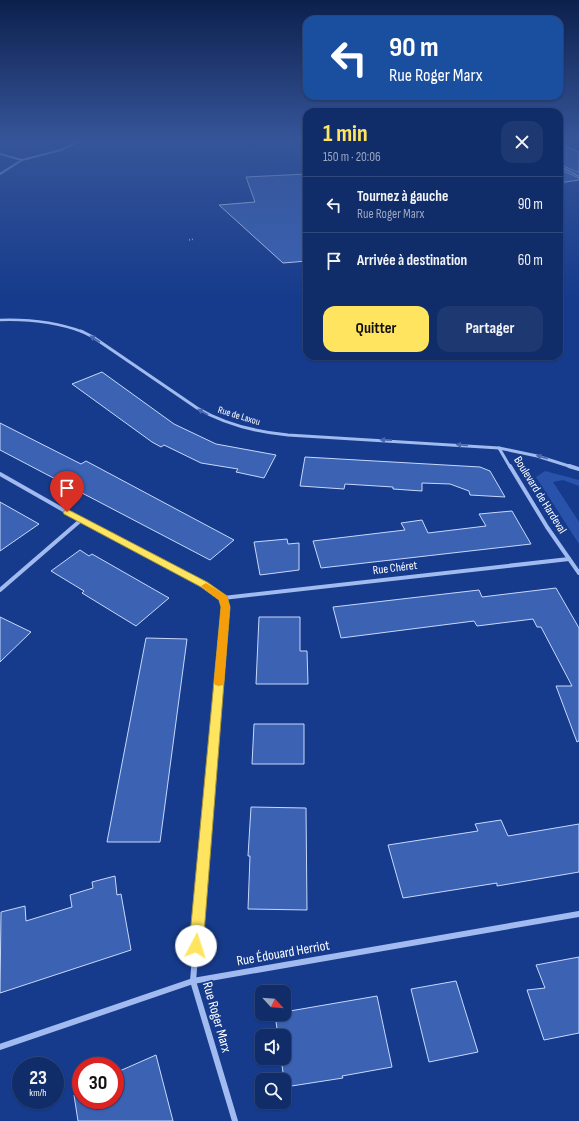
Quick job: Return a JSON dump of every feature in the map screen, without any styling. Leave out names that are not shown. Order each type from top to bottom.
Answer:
[{"type":"street","name":"Rue de Laxou","points":[[0,320],[37,320],[63,325],[82,332],[93,337],[202,411],[219,419],[243,427],[293,435],[499,448],[537,456],[579,469]]},
{"type":"street","name":"Boulevard de Hardeval","points":[[499,448],[569,559],[579,572]]},
{"type":"street","points":[[0,474],[81,520],[204,585],[223,598]]},
{"type":"street","points":[[0,590],[81,520]]},
{"type":"street","name":"Rue Chéret","points":[[223,598],[569,559]]},
{"type":"street","name":"Rue Roger Marx","points":[[223,598],[226,607],[193,981],[235,1121]]},
{"type":"street","name":"Rue Édouard Herriot","points":[[0,1047],[193,981],[579,914]]},
{"type":"path","points":[[189,240],[194,239]]},
{"type":"shaded area","points":[[545,471],[579,480],[579,486],[563,480],[553,482],[579,522],[579,544],[536,477]]},
{"type":"building","points":[[252,193],[303,193],[303,261],[283,263],[219,205],[255,202]]},
{"type":"building","points":[[102,372],[174,424],[216,444],[276,455],[264,478],[236,472],[238,469],[201,463],[164,445],[161,447],[72,384]]},
{"type":"building","points":[[0,423],[81,464],[86,461],[234,540],[210,560],[0,450]]},
{"type":"building","points":[[305,457],[480,467],[490,471],[505,497],[470,495],[469,491],[450,484],[422,483],[422,491],[393,489],[393,487],[345,484],[344,489],[300,486]]},
{"type":"building","points":[[0,502],[39,524],[0,551]]},
{"type":"building","points":[[512,511],[531,544],[321,568],[313,541],[405,530],[401,523],[422,520],[428,533],[486,526],[479,514]]},
{"type":"building","points":[[287,539],[288,544],[299,543],[299,570],[260,575],[254,542]]},
{"type":"building","points":[[80,550],[89,556],[92,554],[169,598],[136,626],[82,593],[84,591],[51,571]]},
{"type":"building","points":[[556,588],[579,628],[579,741],[577,742],[556,686],[572,686],[541,627],[537,627],[533,619],[477,626],[474,621],[341,638],[333,607],[479,590],[482,597]]},
{"type":"building","points":[[0,617],[31,632],[0,662]]},
{"type":"building","points":[[259,617],[300,617],[300,651],[307,651],[308,684],[256,684]]},
{"type":"building","points":[[146,638],[187,639],[160,842],[107,842]]},
{"type":"building","points":[[254,724],[304,724],[304,764],[252,764]]},
{"type":"building","points":[[251,807],[306,808],[307,910],[248,909],[250,856],[248,856]]},
{"type":"building","points":[[501,820],[508,836],[579,824],[579,872],[497,886],[497,883],[403,898],[388,845],[478,831],[475,824]]},
{"type":"building","points":[[115,876],[117,895],[121,894],[131,950],[0,993],[1,912],[25,906],[26,921],[72,907],[70,895],[93,888],[92,882]]},
{"type":"building","points":[[579,957],[579,1033],[544,1040],[527,990],[545,988],[536,965]]},
{"type":"building","points":[[456,981],[478,1052],[429,1062],[411,989]]},
{"type":"building","points":[[377,996],[392,1067],[342,1076],[343,1078],[291,1086],[291,1073],[283,1073],[282,1065],[291,1065],[291,1029],[277,1029],[276,1021],[291,1021],[291,1011]]},
{"type":"building","points":[[156,1055],[173,1121],[78,1121],[76,1109],[124,1109],[124,1069]]},
{"type":"slow traffic","points":[[206,586],[217,592],[223,598],[226,607],[219,682]]},
{"type":"route","points":[[67,512],[217,592],[223,598],[226,607],[196,946]]}]
